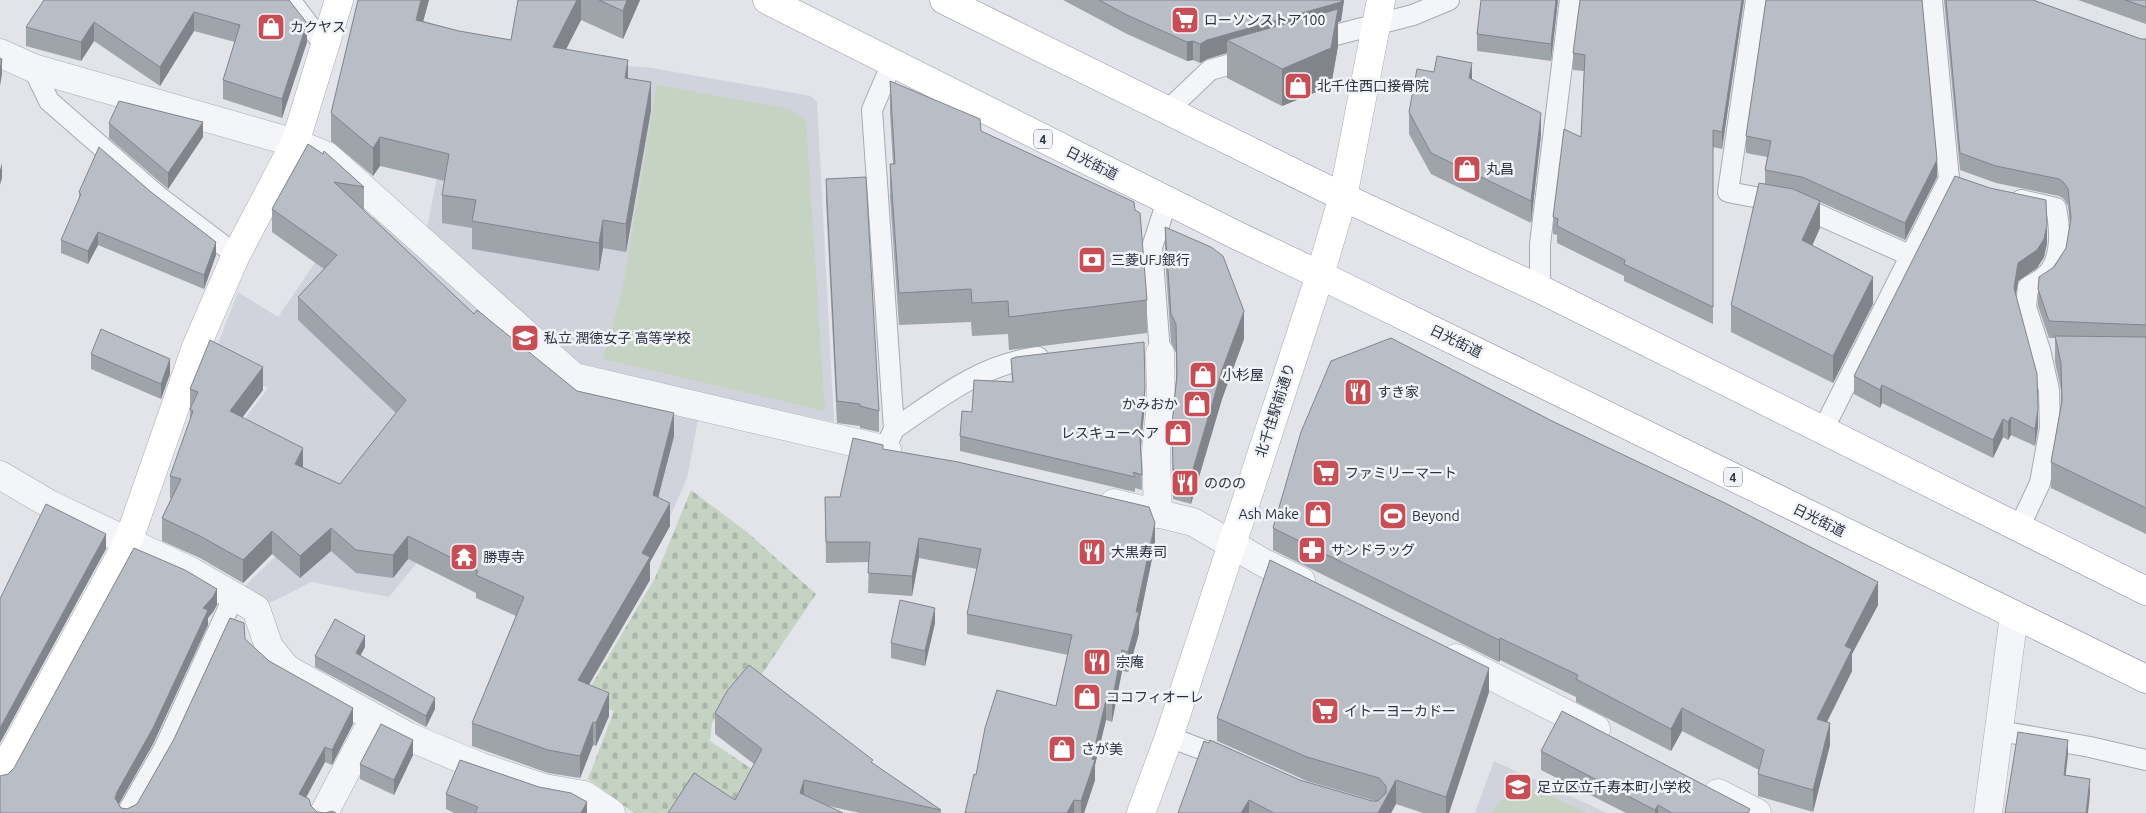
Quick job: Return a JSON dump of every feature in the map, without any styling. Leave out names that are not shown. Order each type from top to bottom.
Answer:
[{"type":"main road","points":[[0,776],[128,542],[184,377],[236,255],[295,143],[339,0]]},
{"type":"main road","name":"日光街道","points":[[767,0],[1166,201],[1320,274],[2146,679]]},
{"type":"main road","points":[[944,0],[1343,197],[1540,289],[2146,591]]},
{"type":"main road","name":"北千住駅前通り","points":[[1141,813],[1169,737],[1320,274],[1343,197],[1379,11]]},
{"type":"street","points":[[0,53],[33,68],[295,143],[327,156],[574,378],[890,439],[914,457]]},
{"type":"street","points":[[1153,347],[1161,404],[1156,452],[1158,514]]},
{"type":"street","points":[[0,475],[51,505],[192,572],[256,609],[269,647],[287,669],[374,718],[407,736],[481,766],[544,788],[584,795],[611,813]]},
{"type":"street","points":[[1093,498],[1193,522],[1264,563],[1326,594]]},
{"type":"street","points":[[1988,813],[2014,615]]},
{"type":"street","points":[[1432,646],[1616,740]]},
{"type":"street","points":[[324,813],[374,718]]},
{"type":"street","points":[[1695,781],[1757,813]]},
{"type":"lane","points":[[290,0],[325,46]]},
{"type":"lane","points":[[1168,110],[1210,70],[1282,50],[1379,11],[1413,15],[1449,0]]},
{"type":"lane","points":[[1540,289],[1540,244],[1570,0]]},
{"type":"lane","points":[[1756,0],[1728,192],[1797,206],[1911,256]]},
{"type":"lane","points":[[1823,430],[1911,256],[1958,182],[1932,0]]},
{"type":"lane","points":[[890,439],[872,110],[892,63]]},
{"type":"lane","points":[[33,68],[49,101],[158,196],[236,255]]},
{"type":"lane","points":[[2002,196],[2056,208],[2060,230],[2055,258],[2046,276],[2028,287],[2026,297],[2026,307],[2050,351],[2050,428],[2040,483],[2019,528]]},
{"type":"lane","points":[[1153,347],[1152,247],[1166,201]]},
{"type":"lane","points":[[890,439],[963,381],[1013,361],[1058,354]]},
{"type":"lane","points":[[127,813],[164,749],[234,596]]},
{"type":"lane","points":[[2000,731],[2090,747],[2146,760]]},
{"type":"lane","points":[[1169,737],[1203,748],[1240,764]]},
{"type":"shaded area","name":"私立 潤徳女子 高等学校","points":[[461,51],[652,68],[811,96],[817,102],[834,422],[703,393],[687,478],[669,519],[429,548],[389,597],[311,582],[270,603],[244,587],[278,554],[243,421],[268,388],[212,359],[238,292],[278,317],[338,229],[351,238],[376,214],[410,247],[428,224]]},
{"type":"shaded area","name":"足立区立千寿本町小学校","points":[[1494,761],[1607,813],[1475,813]]},
{"type":"green space","points":[[657,85],[790,109],[806,121],[825,411],[603,359],[622,291]]},
{"type":"green space","points":[[691,490],[747,532],[816,594],[760,677],[750,672],[712,723],[710,741],[755,771],[734,805],[668,813],[634,813],[588,779],[614,711],[584,698],[655,578]]},
{"type":"green space","points":[[1518,782],[1588,813],[1490,813]]},
{"type":"building","points":[[44,0],[289,0],[307,23],[282,99],[223,80],[240,25],[194,12],[160,67],[94,22],[81,42],[26,27]]},
{"type":"building","points":[[358,0],[421,0],[416,20],[459,31],[511,40],[518,0],[577,0],[553,47],[628,60],[625,78],[651,82],[626,224],[603,220],[599,243],[472,221],[476,200],[442,195],[449,154],[380,137],[373,148],[331,113]]},
{"type":"building","points":[[599,0],[627,0],[623,11]]},
{"type":"building","points":[[1099,0],[1342,0],[1341,2],[1207,40],[1200,44],[1193,41],[1187,42]]},
{"type":"building","points":[[1481,0],[1556,0],[1551,44],[1477,34]]},
{"type":"building","points":[[1580,0],[1742,0],[1722,132],[1713,130],[1713,307],[1624,264],[1625,260],[1557,226],[1558,219],[1553,217],[1564,129],[1581,137],[1585,55],[1573,53]]},
{"type":"building","points":[[1766,0],[1922,0],[1937,160],[1905,223],[1802,177],[1765,170],[1771,141],[1746,136]]},
{"type":"building","points":[[1946,0],[2033,0],[2141,39],[2146,39],[2146,325],[2049,321],[2038,289],[2039,277],[2054,267],[2066,248],[2071,218],[2068,189],[2059,179],[1996,166],[1960,153]]},
{"type":"building","points":[[2125,0],[2146,0],[2146,7]]},
{"type":"building","points":[[1338,9],[1331,48],[1282,69],[1227,40]]},
{"type":"building","points":[[1437,56],[1472,63],[1469,78],[1541,113],[1531,201],[1431,153],[1409,112],[1417,69],[1434,72]]},
{"type":"building","points":[[890,81],[980,119],[981,131],[1134,202],[1135,210],[1140,213],[1147,300],[1009,317],[1008,301],[972,303],[971,289],[899,293],[890,164],[895,164]]},
{"type":"building","points":[[119,101],[203,122],[168,173],[109,123]]},
{"type":"building","points":[[308,144],[323,154],[324,151],[364,187],[334,182],[474,314],[477,310],[577,391],[674,413],[653,495],[670,503],[642,553],[650,557],[578,680],[609,693],[596,723],[593,722],[580,756],[548,750],[472,723],[524,597],[476,575],[478,571],[408,536],[393,555],[356,550],[331,528],[300,556],[272,531],[243,560],[200,536],[162,518],[181,479],[170,476],[193,411],[190,409],[198,392],[190,389],[210,340],[263,367],[230,411],[303,448],[295,464],[340,484],[406,400],[298,297],[337,255],[272,209]]},
{"type":"building","points":[[99,147],[151,192],[216,242],[204,275],[98,232],[88,251],[61,240]]},
{"type":"building","points":[[1955,176],[1990,188],[2046,200],[2047,225],[2044,239],[2037,250],[2018,263],[2014,288],[2037,374],[2038,409],[2035,429],[2011,417],[2008,422],[2003,419],[1993,440],[1882,385],[1880,390],[1854,376]]},
{"type":"building","points":[[866,177],[879,411],[860,406],[860,404],[837,401],[826,179]]},
{"type":"building","points":[[1759,183],[1793,189],[1820,201],[1802,240],[1873,277],[1833,356],[1731,305]]},
{"type":"building","points":[[1165,227],[1211,247],[1223,256],[1244,311],[1222,370],[1191,476],[1173,470],[1172,424],[1177,375],[1176,324],[1171,314]]},
{"type":"building","points":[[101,329],[170,359],[161,384],[91,354]]},
{"type":"building","points":[[2055,336],[2146,337],[2146,508],[2051,462],[2062,401],[2061,363]]},
{"type":"building","points":[[1391,338],[1554,422],[1725,503],[1878,582],[1845,646],[1852,649],[1817,719],[1830,723],[1813,790],[1758,774],[1764,750],[1682,708],[1671,729],[1576,679],[1578,675],[1500,638],[1499,640],[1273,528],[1301,432],[1331,361]]},
{"type":"building","points":[[1144,342],[1145,388],[1140,437],[1142,475],[1133,472],[1135,477],[960,436],[962,411],[972,412],[974,380],[1013,382],[1011,359]]},
{"type":"building","points":[[853,438],[883,445],[883,449],[958,462],[1149,507],[1155,523],[1136,612],[1139,612],[1128,652],[1122,650],[1112,701],[1106,700],[1092,759],[1095,760],[1081,801],[1074,800],[1067,813],[965,813],[974,774],[976,775],[985,728],[997,690],[1056,706],[1072,635],[967,614],[981,549],[919,538],[912,576],[868,573],[870,542],[826,542],[825,497],[840,497]]},
{"type":"building","points":[[46,504],[106,534],[0,728],[0,599]]},
{"type":"building","points":[[134,548],[185,570],[217,589],[213,597],[203,608],[208,610],[153,728],[117,792],[115,798],[121,808],[127,809],[137,804],[174,739],[230,618],[244,623],[245,639],[269,661],[353,708],[332,750],[325,747],[299,794],[309,799],[311,806],[317,812],[325,813],[0,813],[0,776],[8,774],[14,768]]},
{"type":"building","points":[[1270,560],[1489,668],[1446,797],[1396,780],[1378,813],[1274,813],[1249,800],[1241,813],[1178,813],[1204,741],[1209,743],[1210,740],[1300,780],[1372,801],[1378,801],[1386,793],[1386,786],[1379,778],[1307,757],[1217,718]]},
{"type":"building","points":[[900,600],[935,608],[925,651],[891,643]]},
{"type":"building","points":[[335,619],[365,636],[356,653],[435,698],[426,716],[315,656]]},
{"type":"building","points":[[749,665],[873,760],[871,762],[941,810],[804,780],[800,793],[843,813],[668,813],[694,773],[735,800],[762,749],[715,713],[727,691]]},
{"type":"building","points":[[1562,711],[1750,809],[1748,813],[1672,813],[1658,805],[1655,810],[1541,751]]},
{"type":"building","points":[[381,724],[413,740],[394,780],[360,764]]},
{"type":"building","points":[[2018,732],[2068,740],[2064,775],[2090,779],[2086,813],[2005,813]]},
{"type":"building","points":[[460,760],[539,787],[571,793],[587,802],[581,813],[475,813],[478,807],[446,794]]},
{"type":"place","name":"ローソンストア100","points":[[1185,20]]},
{"type":"place","name":"カクヤス","points":[[271,27]]},
{"type":"place","name":"北千住西口接骨院","points":[[1298,86]]},
{"type":"place","name":"丸昌","points":[[1467,169]]},
{"type":"place","name":"三菱UFJ銀行","points":[[1092,260]]},
{"type":"place","name":"私立 潤徳女子 高等学校","points":[[525,338]]},
{"type":"place","name":"小杉屋","points":[[1203,375]]},
{"type":"place","name":"すき家","points":[[1358,392]]},
{"type":"place","name":"かみおか","points":[[1197,404]]},
{"type":"place","name":"レスキューヘア","points":[[1178,433]]},
{"type":"place","name":"ファミリーマート","points":[[1326,473]]},
{"type":"place","name":"ののの","points":[[1185,483]]},
{"type":"place","name":"Ash Make","points":[[1318,514]]},
{"type":"place","name":"Beyond","points":[[1393,516]]},
{"type":"place","name":"サンドラッグ","points":[[1312,550]]},
{"type":"place","name":"大黒寿司","points":[[1092,552]]},
{"type":"place","name":"勝専寺","points":[[464,557]]},
{"type":"place","name":"宗庵","points":[[1097,662]]},
{"type":"place","name":"ココフィオーレ","points":[[1087,697]]},
{"type":"place","name":"イトーヨーカドー","points":[[1325,711]]},
{"type":"place","name":"さが美","points":[[1062,749]]},
{"type":"place","name":"足立区立千寿本町小学校","points":[[1518,787]]}]
